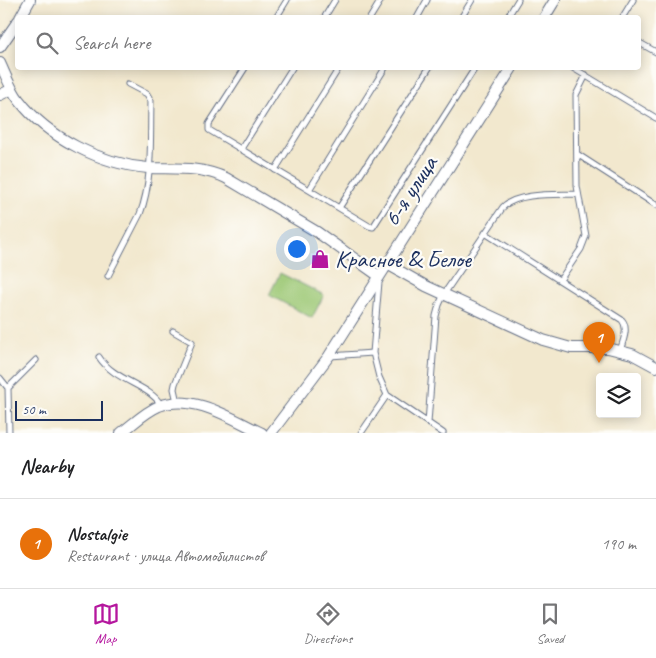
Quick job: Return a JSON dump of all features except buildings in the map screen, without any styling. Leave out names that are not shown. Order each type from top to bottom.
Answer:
[{"type":"street","points":[[22,15],[30,0]]},
{"type":"street","points":[[546,15],[555,0]]},
{"type":"street","points":[[0,47],[15,25]]},
{"type":"street","points":[[0,63],[18,100],[42,123],[71,142],[105,159],[127,165],[148,168],[201,169],[213,172],[317,232],[379,276]]},
{"type":"street","name":"6-я улица","points":[[271,433],[329,356],[511,70]]},
{"type":"street","points":[[0,95],[12,89]]},
{"type":"street","points":[[387,264],[444,294],[558,345],[571,348],[608,348],[632,354],[656,367]]},
{"type":"street","points":[[121,433],[136,421],[161,406],[177,402],[194,404],[215,411],[262,433]]},
{"type":"lane","points":[[278,15],[287,0]]},
{"type":"lane","points":[[326,15],[335,0]]},
{"type":"lane","points":[[372,15],[381,0]]},
{"type":"lane","points":[[418,15],[428,0]]},
{"type":"lane","points":[[463,15],[472,0]]},
{"type":"lane","points":[[509,15],[518,0]]},
{"type":"lane","points":[[624,15],[633,0]]},
{"type":"lane","points":[[641,44],[656,52]]},
{"type":"lane","points":[[243,70],[209,124],[209,130],[373,227],[474,70]]},
{"type":"lane","points":[[241,149],[291,70]]},
{"type":"lane","points":[[275,170],[338,70]]},
{"type":"lane","points":[[309,190],[384,70]]},
{"type":"lane","points":[[339,208],[428,70]]},
{"type":"lane","points":[[577,70],[656,118]]},
{"type":"lane","points":[[560,280],[581,249],[586,236],[578,194],[576,95],[586,75]]},
{"type":"lane","points":[[108,276],[143,205],[148,183],[151,101],[147,94],[128,84]]},
{"type":"lane","points":[[577,154],[656,206]]},
{"type":"lane","points":[[428,423],[436,316],[444,294],[507,202],[527,196],[578,194]]},
{"type":"lane","points":[[485,232],[625,323],[626,328],[620,351]]},
{"type":"lane","points":[[379,276],[373,353],[379,377],[387,395],[443,433]]},
{"type":"lane","points":[[172,331],[192,342],[175,384],[174,389],[177,402]]},
{"type":"lane","points":[[329,356],[373,353]]},
{"type":"lane","points":[[99,357],[109,370],[155,398],[161,406]]},
{"type":"lane","points":[[8,388],[36,360]]},
{"type":"lane","points":[[0,378],[8,388],[9,433]]},
{"type":"lane","points":[[361,433],[387,395]]},
{"type":"green space","points":[[280,273],[324,295],[312,318],[269,295]]},
{"type":"place","name":"Красное & Белое","points":[[320,259]]},
{"type":"place","name":"Nostalgie","points":[[599,363]]}]
